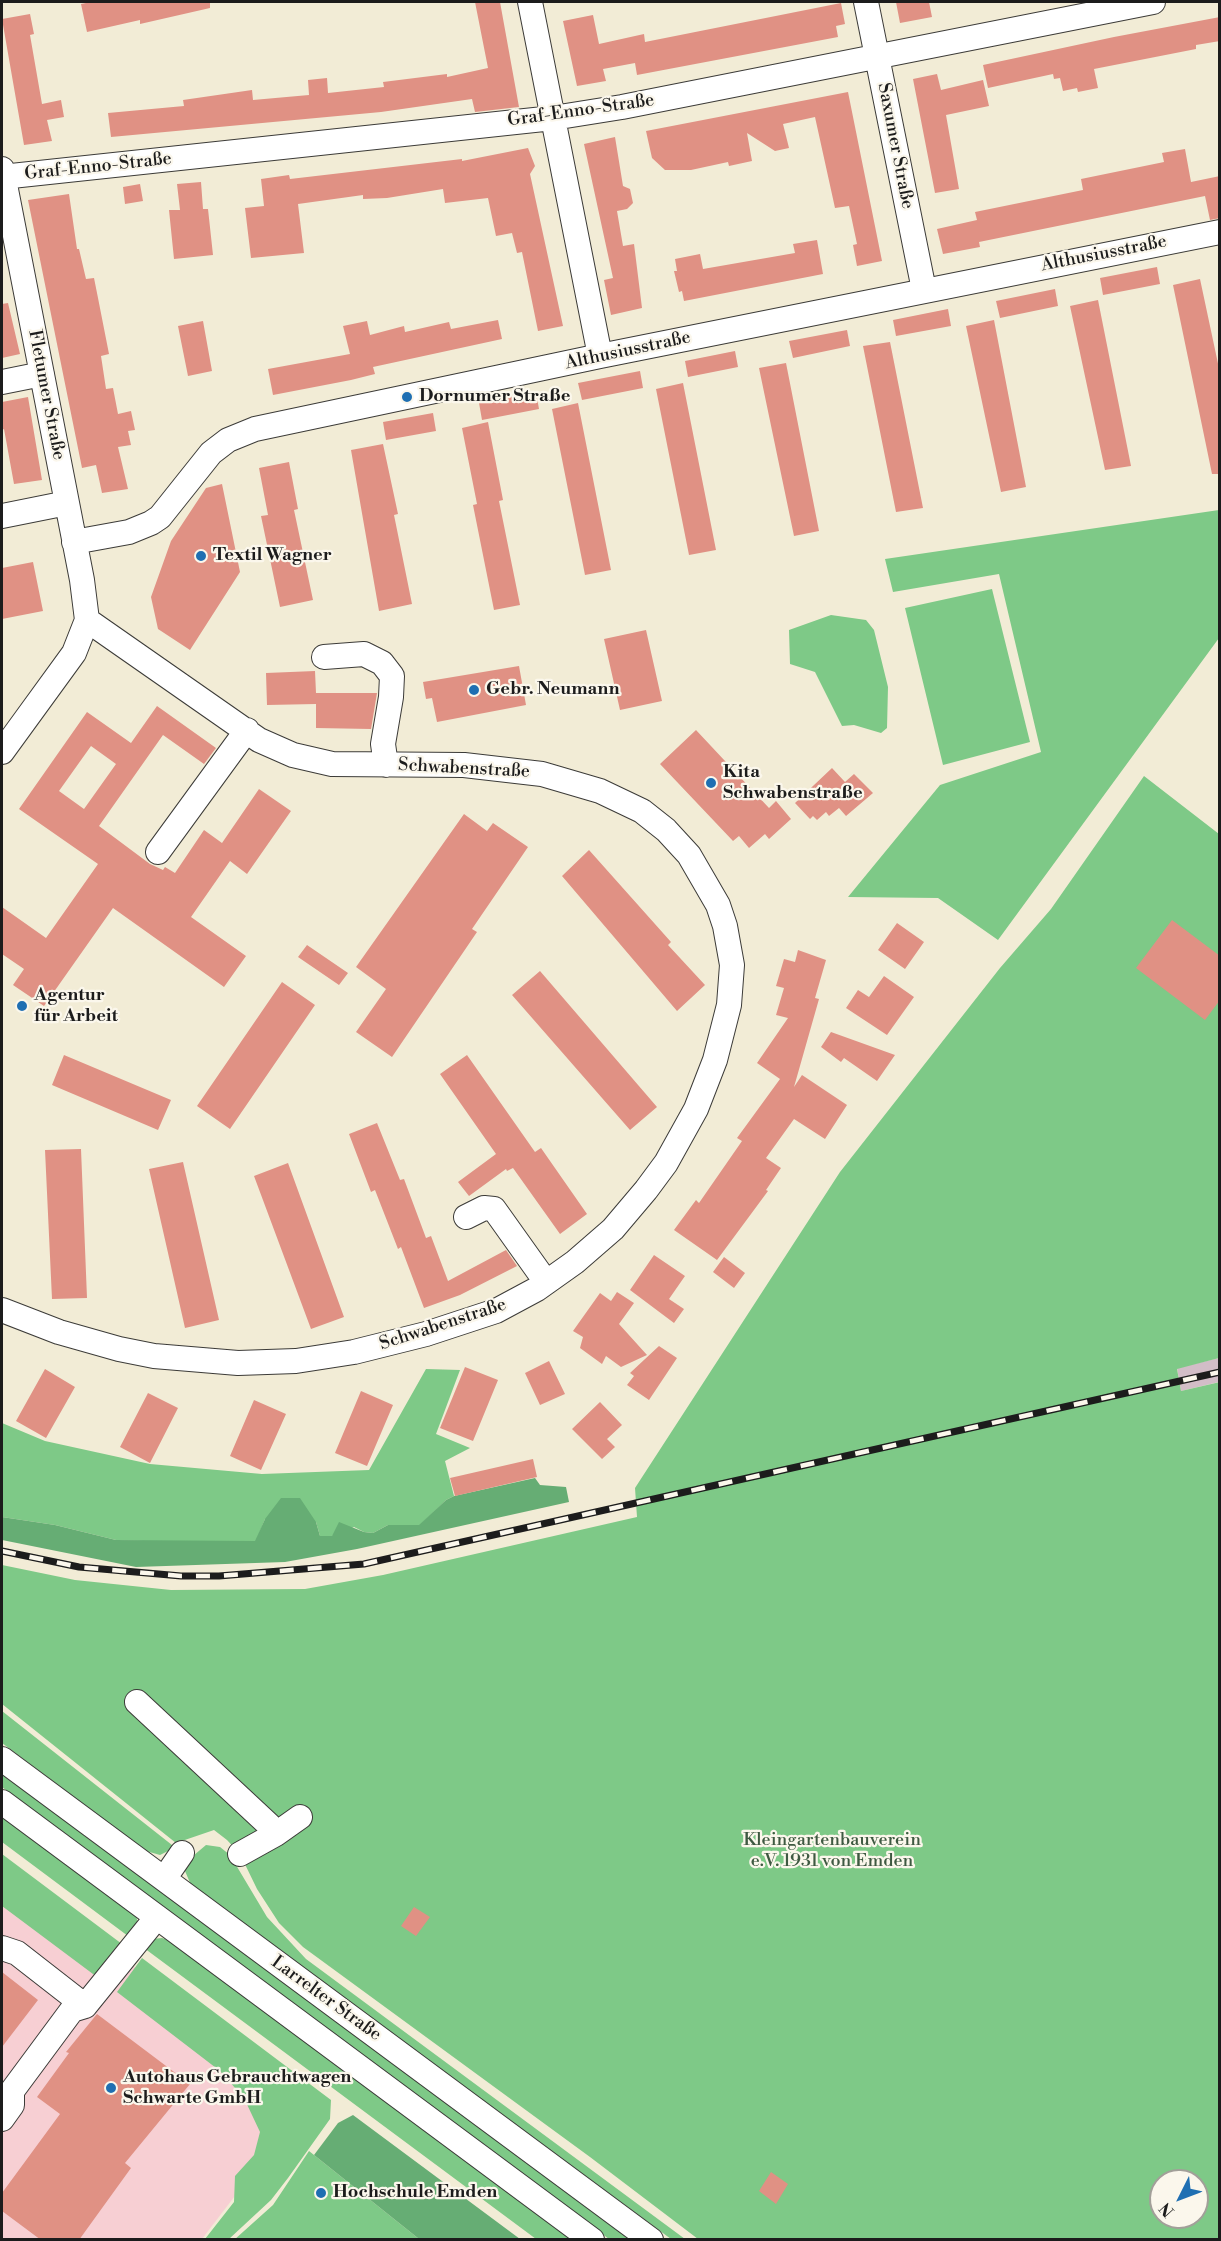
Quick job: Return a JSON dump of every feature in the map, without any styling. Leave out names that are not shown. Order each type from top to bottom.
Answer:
[{"type":"street","points":[[530,2],[600,356]]},
{"type":"street","name":"Saxumer Straße","points":[[866,2],[924,290]]},
{"type":"street","name":"Graf-Enno-Straße","points":[[2,175],[553,118],[622,107],[1153,2]]},
{"type":"street","name":"Fletumer Straße","points":[[2,175],[67,503],[87,620]]},
{"type":"street","name":"Althusiusstraße","points":[[74,542],[129,532],[151,524],[160,517],[211,453],[242,433],[331,412],[600,356],[1220,232]]},
{"type":"street","points":[[2,382],[42,374]]},
{"type":"street","points":[[2,516],[67,503]]},
{"type":"street","points":[[2,752],[74,653],[87,620]]},
{"type":"street","name":"Schwabenstraße","points":[[2,1310],[59,1332],[154,1356],[238,1364],[274,1363],[354,1352],[426,1334],[496,1311],[546,1282],[595,1246],[627,1214],[666,1163],[696,1109],[715,1060],[729,1005],[732,965],[725,926],[708,885],[679,843],[642,811],[617,797],[556,778],[515,770],[464,765],[332,764],[306,759],[271,746],[87,620]]},
{"type":"street","points":[[324,657],[364,654],[382,663],[392,676],[383,744],[386,765]]},
{"type":"street","points":[[158,852],[247,730]]},
{"type":"street","points":[[466,1217],[484,1208],[494,1209],[546,1282]]},
{"type":"street","points":[[137,1702],[276,1834]]},
{"type":"street","name":"Larrelter Straße","points":[[2,1759],[651,2240]]},
{"type":"street","name":"Larrelter Straße","points":[[2,1802],[592,2240]]},
{"type":"street","points":[[240,1854],[276,1834],[300,1817]]},
{"type":"street","points":[[164,1879],[182,1853]]},
{"type":"street","points":[[2,2119],[12,2105],[12,2091],[72,2010],[85,2006],[157,1917]]},
{"type":"street","points":[[2,1948],[17,1953],[85,2006]]},
{"type":"shaded area","points":[[1219,1358],[1219,1382],[1181,1391],[1177,1368]]},
{"type":"shaded area","points":[[2,1866],[231,2040],[303,2107],[202,2239],[2,2239]]},
{"type":"green space","points":[[1219,510],[1219,638],[998,940],[938,898],[848,897],[940,785],[1041,752],[999,574],[893,592],[885,559]]},
{"type":"green space","points":[[992,589],[1030,742],[943,765],[905,608]]},
{"type":"green space","points":[[831,615],[866,620],[874,630],[888,687],[887,728],[881,733],[854,725],[842,726],[815,672],[790,664],[789,630]]},
{"type":"green space","name":"Kleingartenbauverein e.V. 1931 von Emden","points":[[1144,776],[1219,834],[1219,1358],[1177,1369],[1181,1391],[1220,1382],[1220,2236],[1217,2239],[698,2239],[303,1947],[279,1923],[257,1889],[240,1854],[214,1830],[176,1843],[2,1704],[2,1565],[75,1580],[171,1590],[305,1589],[383,1575],[637,1517],[635,1488],[840,1172],[1000,968],[1051,909]]},
{"type":"green space","points":[[426,1369],[460,1370],[436,1434],[470,1448],[445,1461],[454,1496],[446,1500],[419,1526],[388,1525],[373,1533],[354,1527],[332,1536],[320,1536],[316,1522],[265,1519],[256,1541],[172,1542],[116,1540],[55,1525],[2,1517],[2,1423],[45,1441],[150,1464],[262,1474],[369,1470]]},
{"type":"green space","points":[[535,1478],[540,1485],[566,1487],[569,1502],[357,1549],[285,1562],[136,1567],[2,1540],[2,1517],[55,1525],[116,1540],[255,1541],[265,1519],[281,1498],[300,1498],[316,1522],[320,1536],[332,1536],[339,1522],[364,1532],[373,1533],[388,1525],[419,1525],[446,1500],[454,1496]]},
{"type":"green space","points":[[2,1711],[174,1848],[160,1855],[146,1851],[2,1743]]},
{"type":"green space","points":[[2,1774],[631,2239],[609,2239],[2,1787]]},
{"type":"green space","points":[[2,1815],[136,1915],[139,1928],[132,1939],[2,1842]]},
{"type":"green space","points":[[206,1845],[220,1847],[230,1855],[267,1917],[306,1959],[685,2239],[671,2239],[191,1885],[185,1871],[187,1861]]},
{"type":"green space","points":[[2,1854],[122,1944],[97,1977],[2,1906]]},
{"type":"green space","points":[[162,1938],[173,1942],[573,2239],[536,2239],[144,1948],[152,1939]]},
{"type":"green space","points":[[142,1958],[331,2100],[330,2119],[288,2178],[271,2200],[229,2239],[205,2239],[234,2202],[235,2176],[254,2155],[260,2132],[244,2098],[220,2071],[117,1992]]},
{"type":"green space","points":[[353,2115],[520,2239],[419,2239],[314,2155],[338,2123]]},
{"type":"green space","name":"Hochschule Emden","points":[[309,2151],[419,2239],[234,2240],[273,2205]]},
{"type":"building","points":[[91,2],[210,2],[210,8],[140,24],[140,20],[87,32],[81,4]]},
{"type":"building","points":[[475,2],[500,2],[519,107],[475,112],[472,99],[381,112],[111,137],[108,113],[184,106],[183,100],[252,90],[253,100],[309,95],[308,80],[327,78],[328,93],[384,87],[383,82],[447,74],[447,77],[488,68]]},
{"type":"building","points":[[896,2],[929,2],[932,17],[900,23]]},
{"type":"building","points":[[841,3],[845,24],[836,26],[838,37],[637,75],[635,63],[603,69],[606,81],[577,86],[563,21],[593,15],[599,44],[644,34],[645,42]]},
{"type":"building","points":[[30,14],[34,34],[30,35],[42,104],[61,100],[64,117],[47,120],[52,141],[24,145],[2,19]]},
{"type":"building","points":[[1220,17],[1220,41],[1196,45],[1196,49],[1094,69],[1098,88],[1078,92],[1077,88],[1063,91],[1060,78],[1054,79],[1053,74],[988,88],[983,65]]},
{"type":"building","points":[[937,74],[941,90],[983,80],[989,106],[946,115],[959,189],[935,193],[913,79]]},
{"type":"building","points":[[848,92],[882,261],[857,266],[853,245],[857,244],[849,206],[835,208],[815,117],[783,124],[789,148],[775,151],[747,133],[752,161],[729,166],[728,162],[691,170],[665,170],[652,158],[646,131]]},
{"type":"building","points":[[615,137],[623,186],[630,189],[633,203],[627,209],[617,211],[623,246],[634,244],[642,308],[611,315],[604,280],[613,278],[584,144]]},
{"type":"building","points":[[528,148],[535,166],[530,174],[563,326],[538,331],[522,252],[517,253],[512,233],[496,236],[488,198],[445,203],[443,189],[387,198],[363,199],[363,195],[298,204],[304,253],[251,258],[245,208],[264,206],[261,179],[289,175],[290,179],[462,159],[462,161]]},
{"type":"building","points":[[1185,149],[1191,182],[1220,176],[1220,218],[1210,220],[1205,196],[979,242],[980,247],[943,254],[937,229],[977,220],[975,212],[1083,190],[1081,179],[1164,162],[1162,153]]},
{"type":"building","points":[[201,182],[203,209],[208,209],[213,255],[174,259],[169,210],[180,210],[177,184]]},
{"type":"building","points":[[140,184],[143,201],[125,204],[123,187]]},
{"type":"building","points":[[69,194],[77,249],[79,249],[86,279],[94,278],[109,354],[101,356],[106,389],[113,388],[118,414],[131,411],[135,430],[128,431],[131,445],[118,447],[128,489],[102,493],[96,465],[82,468],[28,200]]},
{"type":"building","points":[[817,240],[823,274],[684,301],[682,291],[679,292],[674,271],[677,271],[675,259],[700,254],[703,269],[795,253],[793,244]]},
{"type":"building","points":[[1157,267],[1160,284],[1103,295],[1100,278]]},
{"type":"building","points":[[1200,279],[1220,373],[1220,474],[1212,474],[1173,285]]},
{"type":"building","points":[[1055,289],[1058,306],[1000,318],[996,301]]},
{"type":"building","points":[[1098,300],[1131,466],[1105,470],[1070,306]]},
{"type":"building","points":[[8,303],[20,354],[2,358],[2,304]]},
{"type":"building","points":[[948,309],[951,326],[896,336],[893,320]]},
{"type":"building","points":[[498,320],[502,339],[373,367],[375,374],[351,380],[273,395],[268,369],[350,354],[343,326],[367,321],[370,335],[404,326],[405,332],[449,322],[451,329]]},
{"type":"building","points":[[994,320],[1026,487],[1001,492],[966,326]]},
{"type":"building","points":[[203,321],[212,371],[188,376],[178,326]]},
{"type":"building","points":[[847,330],[850,346],[793,358],[789,341]]},
{"type":"building","points":[[890,342],[923,508],[896,512],[863,346]]},
{"type":"building","points":[[735,351],[738,367],[688,377],[685,361]]},
{"type":"building","points":[[786,363],[819,531],[794,536],[759,368]]},
{"type":"building","points":[[640,371],[643,388],[582,400],[578,383]]},
{"type":"building","points":[[683,383],[716,550],[689,555],[656,389]]},
{"type":"building","points":[[536,392],[539,409],[482,420],[479,403]]},
{"type":"building","points":[[28,397],[42,480],[14,484],[4,429],[2,430],[2,402]]},
{"type":"building","points":[[578,403],[611,570],[585,575],[552,409]]},
{"type":"building","points":[[433,413],[436,431],[386,440],[383,422]]},
{"type":"building","points":[[488,422],[503,500],[499,501],[520,605],[494,610],[473,505],[477,504],[462,428]]},
{"type":"building","points":[[383,444],[398,514],[394,515],[412,604],[379,611],[351,450]]},
{"type":"building","points":[[289,462],[298,509],[294,510],[313,600],[280,607],[261,516],[268,515],[259,468]]},
{"type":"building","name":"Textil Wagner","points":[[222,484],[240,572],[190,650],[158,629],[151,597],[171,541],[206,488]]},
{"type":"building","points":[[33,562],[43,611],[2,619],[2,568]]},
{"type":"building","points":[[646,630],[662,701],[620,710],[604,639]]},
{"type":"building","name":"Gebr. Neumann","points":[[519,666],[526,705],[437,722],[432,698],[426,699],[423,682]]},
{"type":"building","points":[[315,671],[316,693],[377,693],[371,729],[316,728],[316,704],[267,705],[266,673]]},
{"type":"building","name":"Agentur für Arbeit","points":[[157,706],[216,748],[204,764],[163,735],[99,826],[150,864],[163,870],[165,867],[175,873],[204,830],[222,843],[259,789],[291,811],[247,874],[230,861],[191,917],[246,956],[224,987],[113,908],[44,1006],[13,985],[24,969],[2,954],[2,907],[46,938],[98,864],[19,809],[87,712],[131,743]],"holes":[[[91,746],[116,764],[84,809],[59,791]]]},
{"type":"building","name":"Kita Schwabenstraße","points":[[696,730],[769,808],[776,801],[791,819],[769,839],[765,834],[749,848],[739,836],[733,841],[660,764]]},
{"type":"building","points":[[832,768],[845,782],[854,774],[873,793],[846,816],[839,808],[829,816],[826,812],[817,820],[813,816],[810,819],[795,803]]},
{"type":"building","points":[[464,814],[487,831],[493,823],[528,847],[472,929],[477,932],[392,1057],[356,1032],[386,989],[356,967]]},
{"type":"building","points":[[589,850],[671,942],[668,945],[705,985],[677,1011],[562,876]]},
{"type":"building","points":[[1172,920],[1220,956],[1220,1000],[1205,1020],[1136,968]]},
{"type":"building","points":[[897,923],[924,942],[905,969],[878,950]]},
{"type":"building","points":[[307,945],[348,973],[339,985],[298,957]]},
{"type":"building","points":[[798,950],[826,960],[815,998],[819,999],[794,1087],[802,1075],[847,1105],[825,1139],[794,1119],[766,1158],[781,1168],[766,1190],[768,1191],[717,1260],[674,1230],[696,1200],[699,1203],[742,1141],[737,1138],[780,1079],[757,1063],[788,1018],[776,1015],[784,988],[776,986],[784,959],[795,962]]},
{"type":"building","points":[[540,971],[657,1107],[630,1130],[512,995]]},
{"type":"building","points":[[884,976],[914,997],[887,1035],[846,1008],[858,990],[869,997]]},
{"type":"building","points":[[282,982],[315,1005],[230,1129],[197,1106]]},
{"type":"building","points":[[831,1032],[895,1055],[877,1081],[844,1058],[841,1062],[821,1047]]},
{"type":"building","points":[[64,1055],[171,1100],[158,1130],[52,1085]]},
{"type":"building","points":[[467,1055],[535,1152],[541,1148],[587,1214],[560,1234],[513,1168],[507,1171],[506,1169],[469,1196],[458,1182],[496,1154],[440,1074]]},
{"type":"building","points":[[377,1123],[400,1180],[404,1179],[426,1238],[431,1236],[448,1281],[506,1250],[517,1266],[460,1295],[424,1308],[401,1247],[398,1249],[375,1190],[371,1192],[349,1134]]},
{"type":"building","points":[[81,1149],[87,1298],[52,1299],[45,1150]]},
{"type":"building","points":[[183,1162],[219,1320],[185,1328],[149,1169]]},
{"type":"building","points":[[288,1163],[344,1317],[311,1329],[254,1176]]},
{"type":"building","points":[[654,1255],[685,1276],[669,1299],[684,1309],[674,1323],[630,1290]]},
{"type":"building","points":[[724,1257],[745,1273],[734,1288],[713,1272]]},
{"type":"building","points":[[617,1292],[634,1303],[619,1324],[647,1355],[621,1367],[606,1356],[602,1364],[580,1348],[583,1337],[573,1331],[600,1293],[611,1301]]},
{"type":"building","points":[[659,1346],[677,1358],[649,1400],[627,1385],[634,1376],[630,1373]]},
{"type":"building","points":[[549,1361],[565,1394],[540,1405],[525,1373]]},
{"type":"building","points":[[465,1367],[498,1380],[473,1441],[440,1428]]},
{"type":"building","points":[[45,1369],[75,1387],[46,1438],[16,1421]]},
{"type":"building","points":[[361,1391],[393,1405],[367,1466],[335,1453]]},
{"type":"building","points":[[148,1393],[178,1408],[150,1463],[120,1447]]},
{"type":"building","points":[[254,1400],[286,1414],[261,1470],[230,1456]]},
{"type":"building","points":[[600,1402],[622,1425],[607,1439],[615,1447],[602,1459],[572,1429]]},
{"type":"building","points":[[533,1459],[537,1477],[455,1496],[450,1478]]},
{"type":"building","points":[[414,1907],[430,1917],[416,1936],[401,1926]]},
{"type":"building","points":[[2,1972],[38,2000],[2,2047]]},
{"type":"building","points":[[97,2014],[190,2084],[125,2163],[131,2168],[79,2240],[41,2240],[2,2211],[2,2193],[60,2114],[37,2097],[69,2053],[66,2052]]},
{"type":"building","points":[[771,2172],[788,2184],[776,2204],[759,2191]]},
{"type":"railway","points":[[2,1551],[79,1567],[181,1576],[219,1576],[364,1564],[1220,1372]]},
{"type":"place","name":"Dornumer Straße","points":[[407,397]]},
{"type":"place","name":"Textil Wagner","points":[[201,556]]},
{"type":"place","name":"Gebr. Neumann","points":[[474,690]]},
{"type":"place","name":"Kita Schwabenstraße","points":[[711,783]]},
{"type":"place","name":"Agentur für Arbeit","points":[[22,1006]]},
{"type":"place","name":"Autohaus Gebrauchtwagen Schwarte GmbH","points":[[111,2088]]},
{"type":"place","name":"Hochschule Emden","points":[[321,2193]]}]
